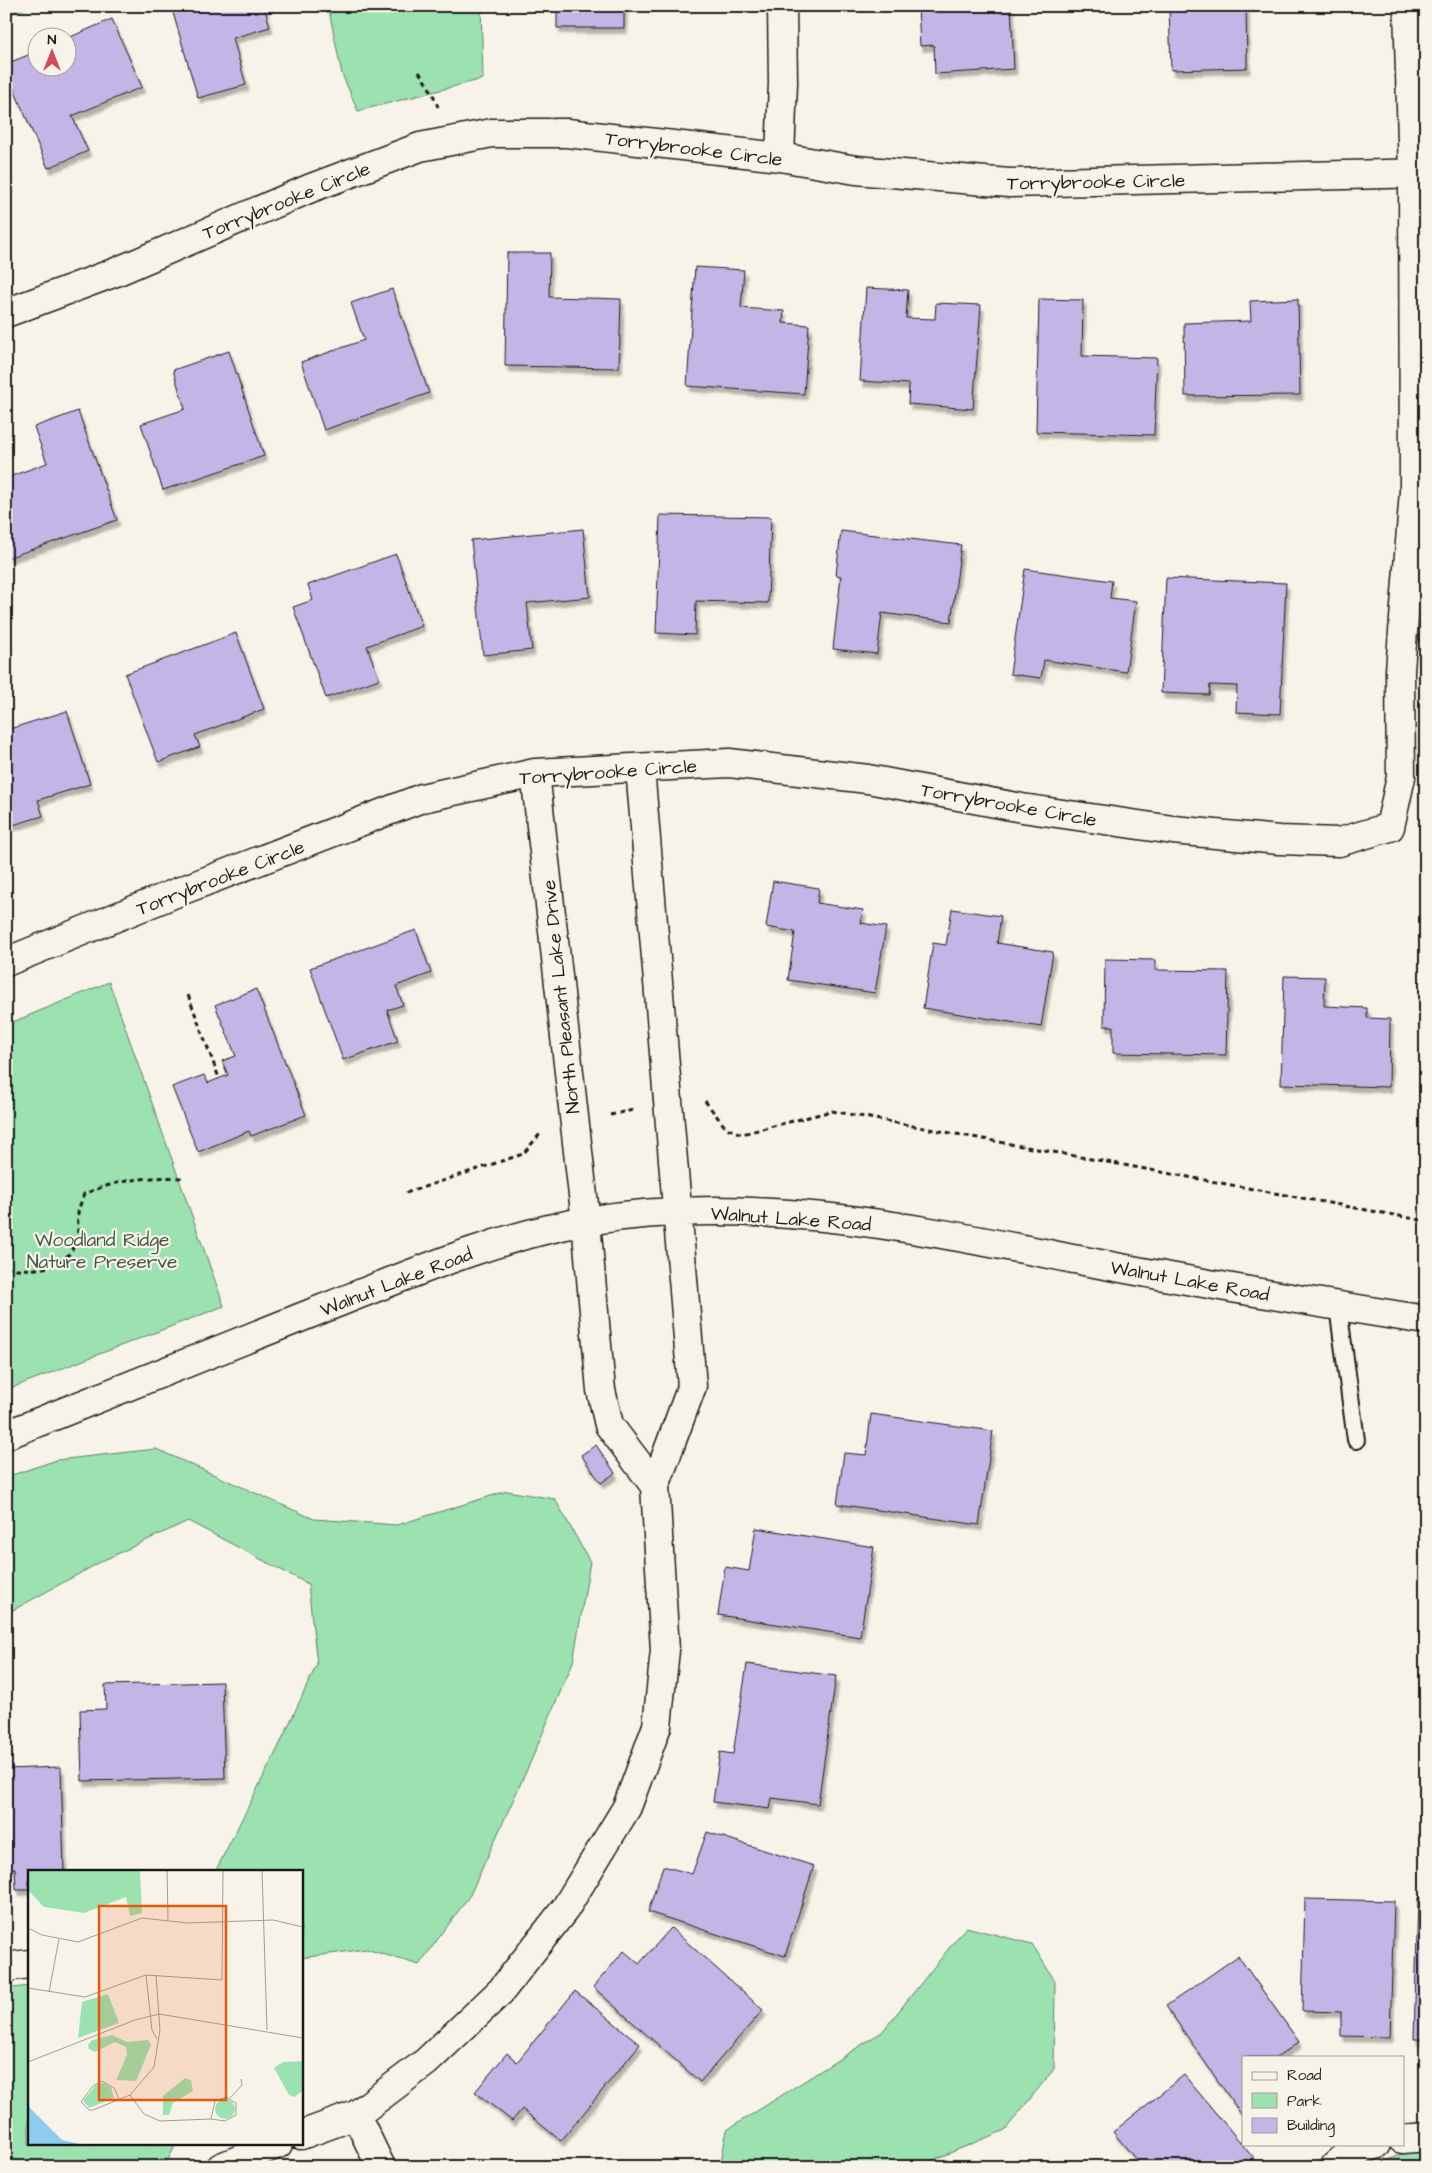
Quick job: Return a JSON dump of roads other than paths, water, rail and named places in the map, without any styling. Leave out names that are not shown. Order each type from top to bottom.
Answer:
[{"type":"street","points":[[780,157],[783,82],[782,6]]},
{"type":"street","points":[[1408,6],[1420,174]]},
{"type":"street","name":"Torrybrooke Circle","points":[[6,314],[116,272],[311,188],[420,147],[492,133],[567,133],[780,157],[856,170],[1009,183],[1420,174],[1414,490],[1400,670],[1401,776],[1390,827],[1339,842],[1279,840],[1173,830],[1022,808],[858,778],[729,763],[535,773],[422,798],[183,890],[6,962]]},
{"type":"street","points":[[302,2135],[356,2114],[426,2062],[501,1991],[565,1909],[628,1807],[657,1726],[665,1650],[655,1486],[692,1386],[640,768]]},
{"type":"street","name":"North Pleasant Lake Drive","points":[[535,773],[573,1122],[586,1222],[601,1390],[609,1425],[655,1486]]},
{"type":"street","name":"Walnut Lake Road","points":[[6,1435],[408,1274],[503,1241],[586,1222],[677,1212],[740,1210],[834,1217],[941,1233],[1338,1307],[1426,1320]]},
{"type":"street","points":[[6,1967],[28,1964]]},
{"type":"street","points":[[356,2114],[381,2167]]},
{"type":"street","points":[[1404,2139],[1426,2137]]},
{"type":"street","points":[[221,2159],[270,2146]]},
{"type":"street","points":[[1334,2167],[1344,2158],[1372,2146]]},
{"type":"lane","points":[[1338,1307],[1356,1440]]},
{"type":"park label","name":"Woodland Ridge Nature Preserve","points":[[102,1250]]}]
